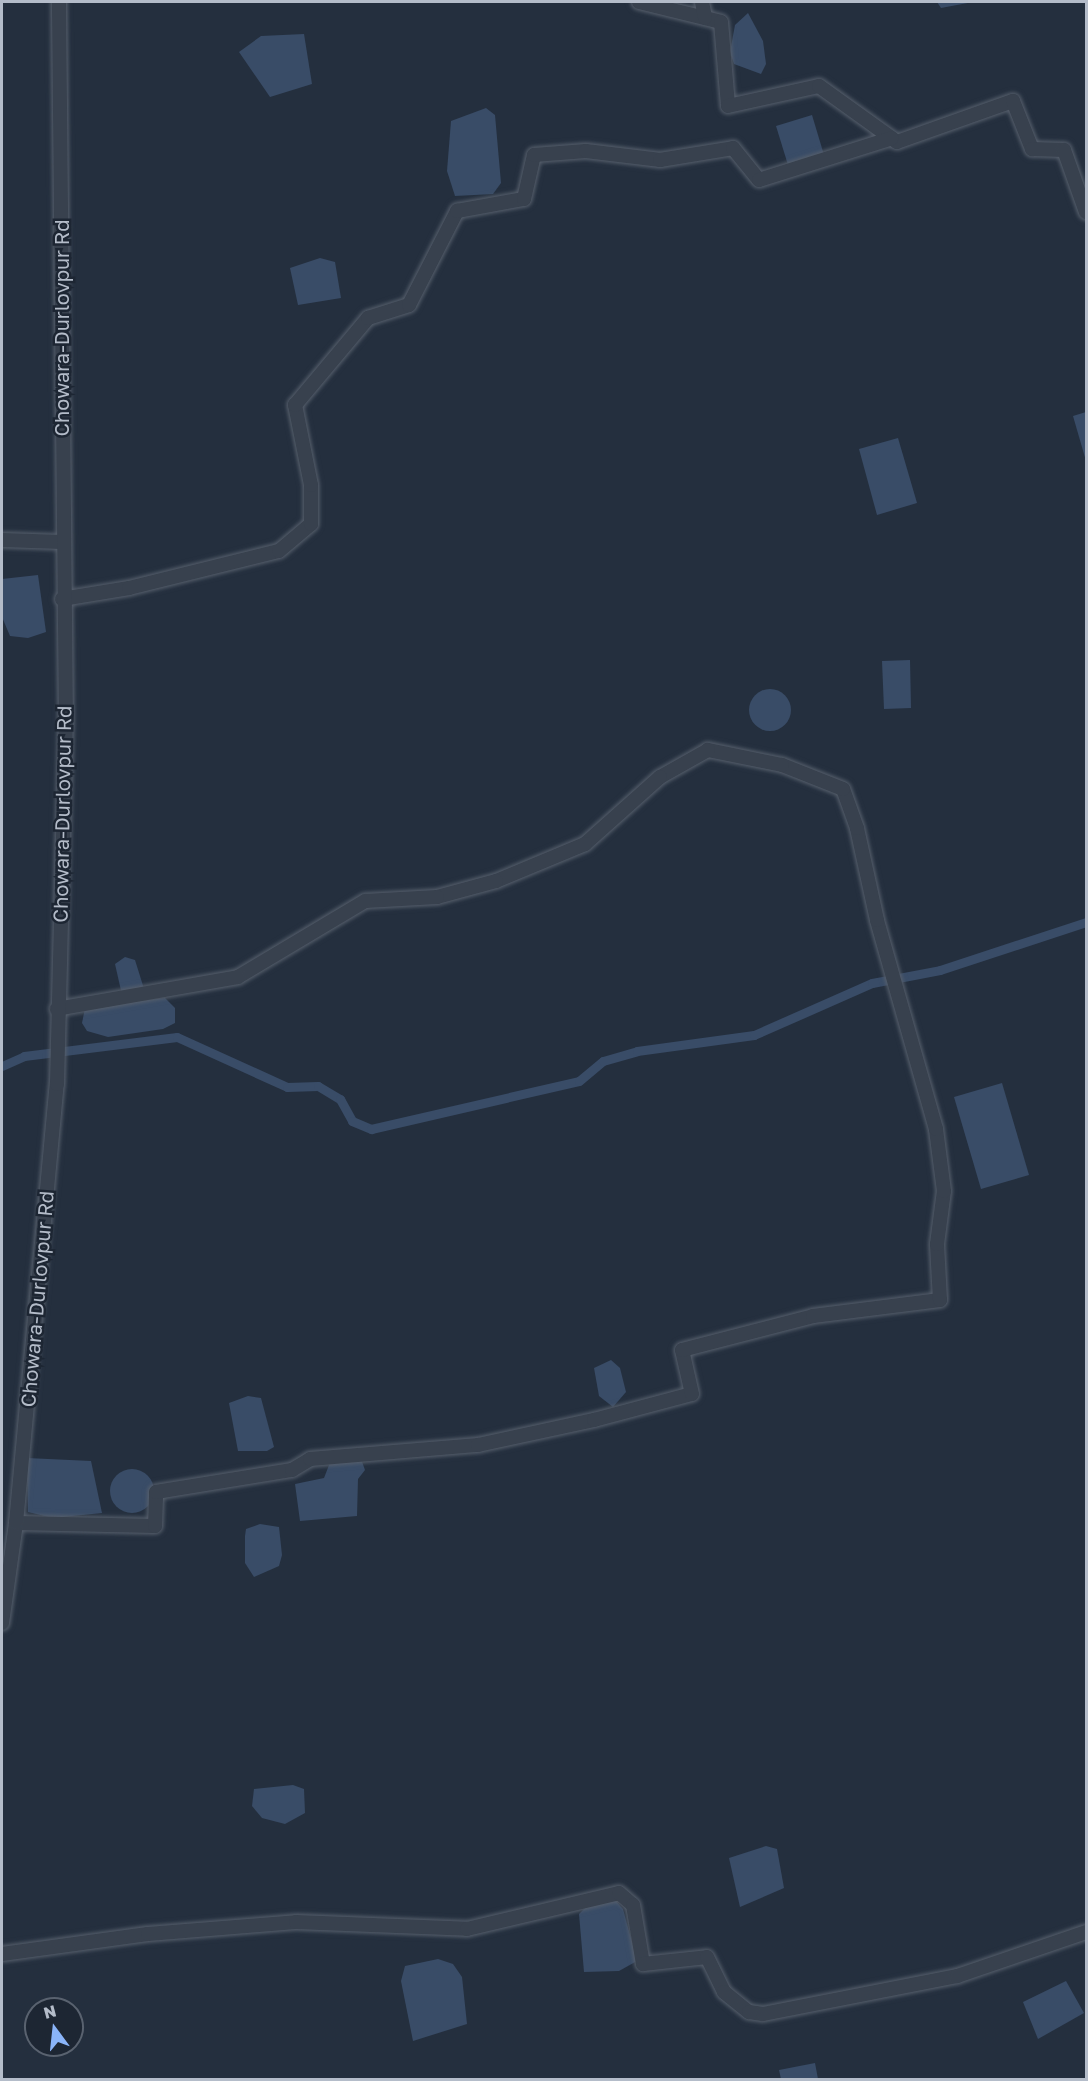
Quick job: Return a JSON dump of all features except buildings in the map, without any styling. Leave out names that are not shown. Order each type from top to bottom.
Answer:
[{"type":"street","name":"Chowara-Durlovpur Rd","points":[[2,1623],[16,1523],[57,1065],[66,723],[62,599],[59,2]]},
{"type":"street","points":[[639,2],[721,22],[728,106],[819,86],[897,142],[1013,100],[1032,149],[1064,150],[1086,212]]},
{"type":"street","points":[[702,2],[705,18]]},
{"type":"street","points":[[62,599],[129,588],[279,551],[311,524],[311,485],[295,405],[368,318],[409,305],[458,211],[524,199],[534,155],[586,151],[660,160],[733,148],[759,180],[892,138]]},
{"type":"street","points":[[2,540],[62,542]]},
{"type":"street","points":[[16,1523],[155,1526],[156,1492],[292,1470],[310,1458],[478,1445],[594,1420],[692,1394],[682,1350],[813,1316],[940,1300],[937,1244],[944,1191],[936,1130],[889,968],[870,874],[843,789],[782,765],[708,750],[660,777],[585,844],[496,881],[436,897],[365,901],[238,977],[57,1009]]},
{"type":"street","points":[[2,1954],[148,1934],[296,1922],[467,1929],[619,1893],[633,1905],[644,1964],[707,1957],[724,1992],[749,2012],[763,2014],[957,1976],[1086,1932]]},
{"type":"water","points":[[937,2],[973,2],[941,8]]},
{"type":"water","points":[[748,13],[763,41],[766,64],[761,74],[734,64],[730,52],[735,25]]},
{"type":"water","points":[[304,34],[312,84],[270,97],[239,52],[261,36]]},
{"type":"water","points":[[486,108],[495,115],[501,183],[493,194],[455,196],[447,171],[451,121]]},
{"type":"water","points":[[812,115],[824,155],[788,165],[776,126]]},
{"type":"water","points":[[320,258],[335,262],[341,298],[298,305],[290,268]]},
{"type":"water","points":[[1086,412],[1086,461],[1073,416]]},
{"type":"water","points":[[898,438],[917,503],[877,515],[859,449]]},
{"type":"water","points":[[38,575],[46,632],[28,638],[10,636],[2,617],[2,579]]},
{"type":"water","points":[[910,660],[911,708],[884,709],[882,661]]},
{"type":"water","points":[[770,689],[785,695],[791,710],[785,725],[770,731],[755,725],[749,710],[755,695]]},
{"type":"water","points":[[125,957],[135,960],[145,992],[122,995],[115,964]]},
{"type":"water","points":[[165,998],[175,1008],[175,1023],[163,1029],[108,1037],[87,1031],[82,1023],[85,1008]]},
{"type":"water","points":[[1002,1083],[1029,1175],[981,1189],[954,1097]]},
{"type":"water","points":[[611,1360],[620,1368],[626,1392],[613,1407],[599,1396],[594,1368]]},
{"type":"water","points":[[248,1396],[261,1398],[274,1447],[267,1451],[238,1451],[229,1403]]},
{"type":"water","points":[[360,1456],[365,1470],[358,1479],[357,1516],[300,1521],[295,1484],[324,1478],[331,1460]]},
{"type":"water","points":[[27,1458],[91,1461],[102,1513],[53,1518],[28,1512]]},
{"type":"water","points":[[132,1469],[147,1476],[154,1491],[147,1506],[132,1513],[117,1506],[110,1491],[117,1476]]},
{"type":"water","points":[[260,1524],[279,1527],[282,1555],[279,1566],[254,1577],[245,1563],[245,1536],[246,1529]]},
{"type":"water","points":[[293,1785],[304,1789],[305,1813],[285,1824],[262,1818],[252,1806],[254,1789]]},
{"type":"water","points":[[766,1846],[777,1849],[784,1888],[740,1907],[729,1858]]},
{"type":"water","points":[[615,1900],[623,1909],[637,1961],[619,1971],[584,1972],[579,1914],[589,1904]]},
{"type":"water","points":[[438,1959],[453,1964],[462,1977],[467,2024],[413,2041],[401,1981],[405,1966]]},
{"type":"water","points":[[1066,1981],[1084,2013],[1038,2039],[1023,2002]]},
{"type":"water","points":[[815,2063],[818,2079],[781,2079],[779,2070]]},
{"type":"waterway","points":[[2,1066],[24,1056],[177,1037],[287,1087],[318,1086],[340,1099],[352,1121],[371,1129],[579,1081],[603,1061],[637,1051],[754,1035],[872,983],[940,970],[1086,922]]}]
